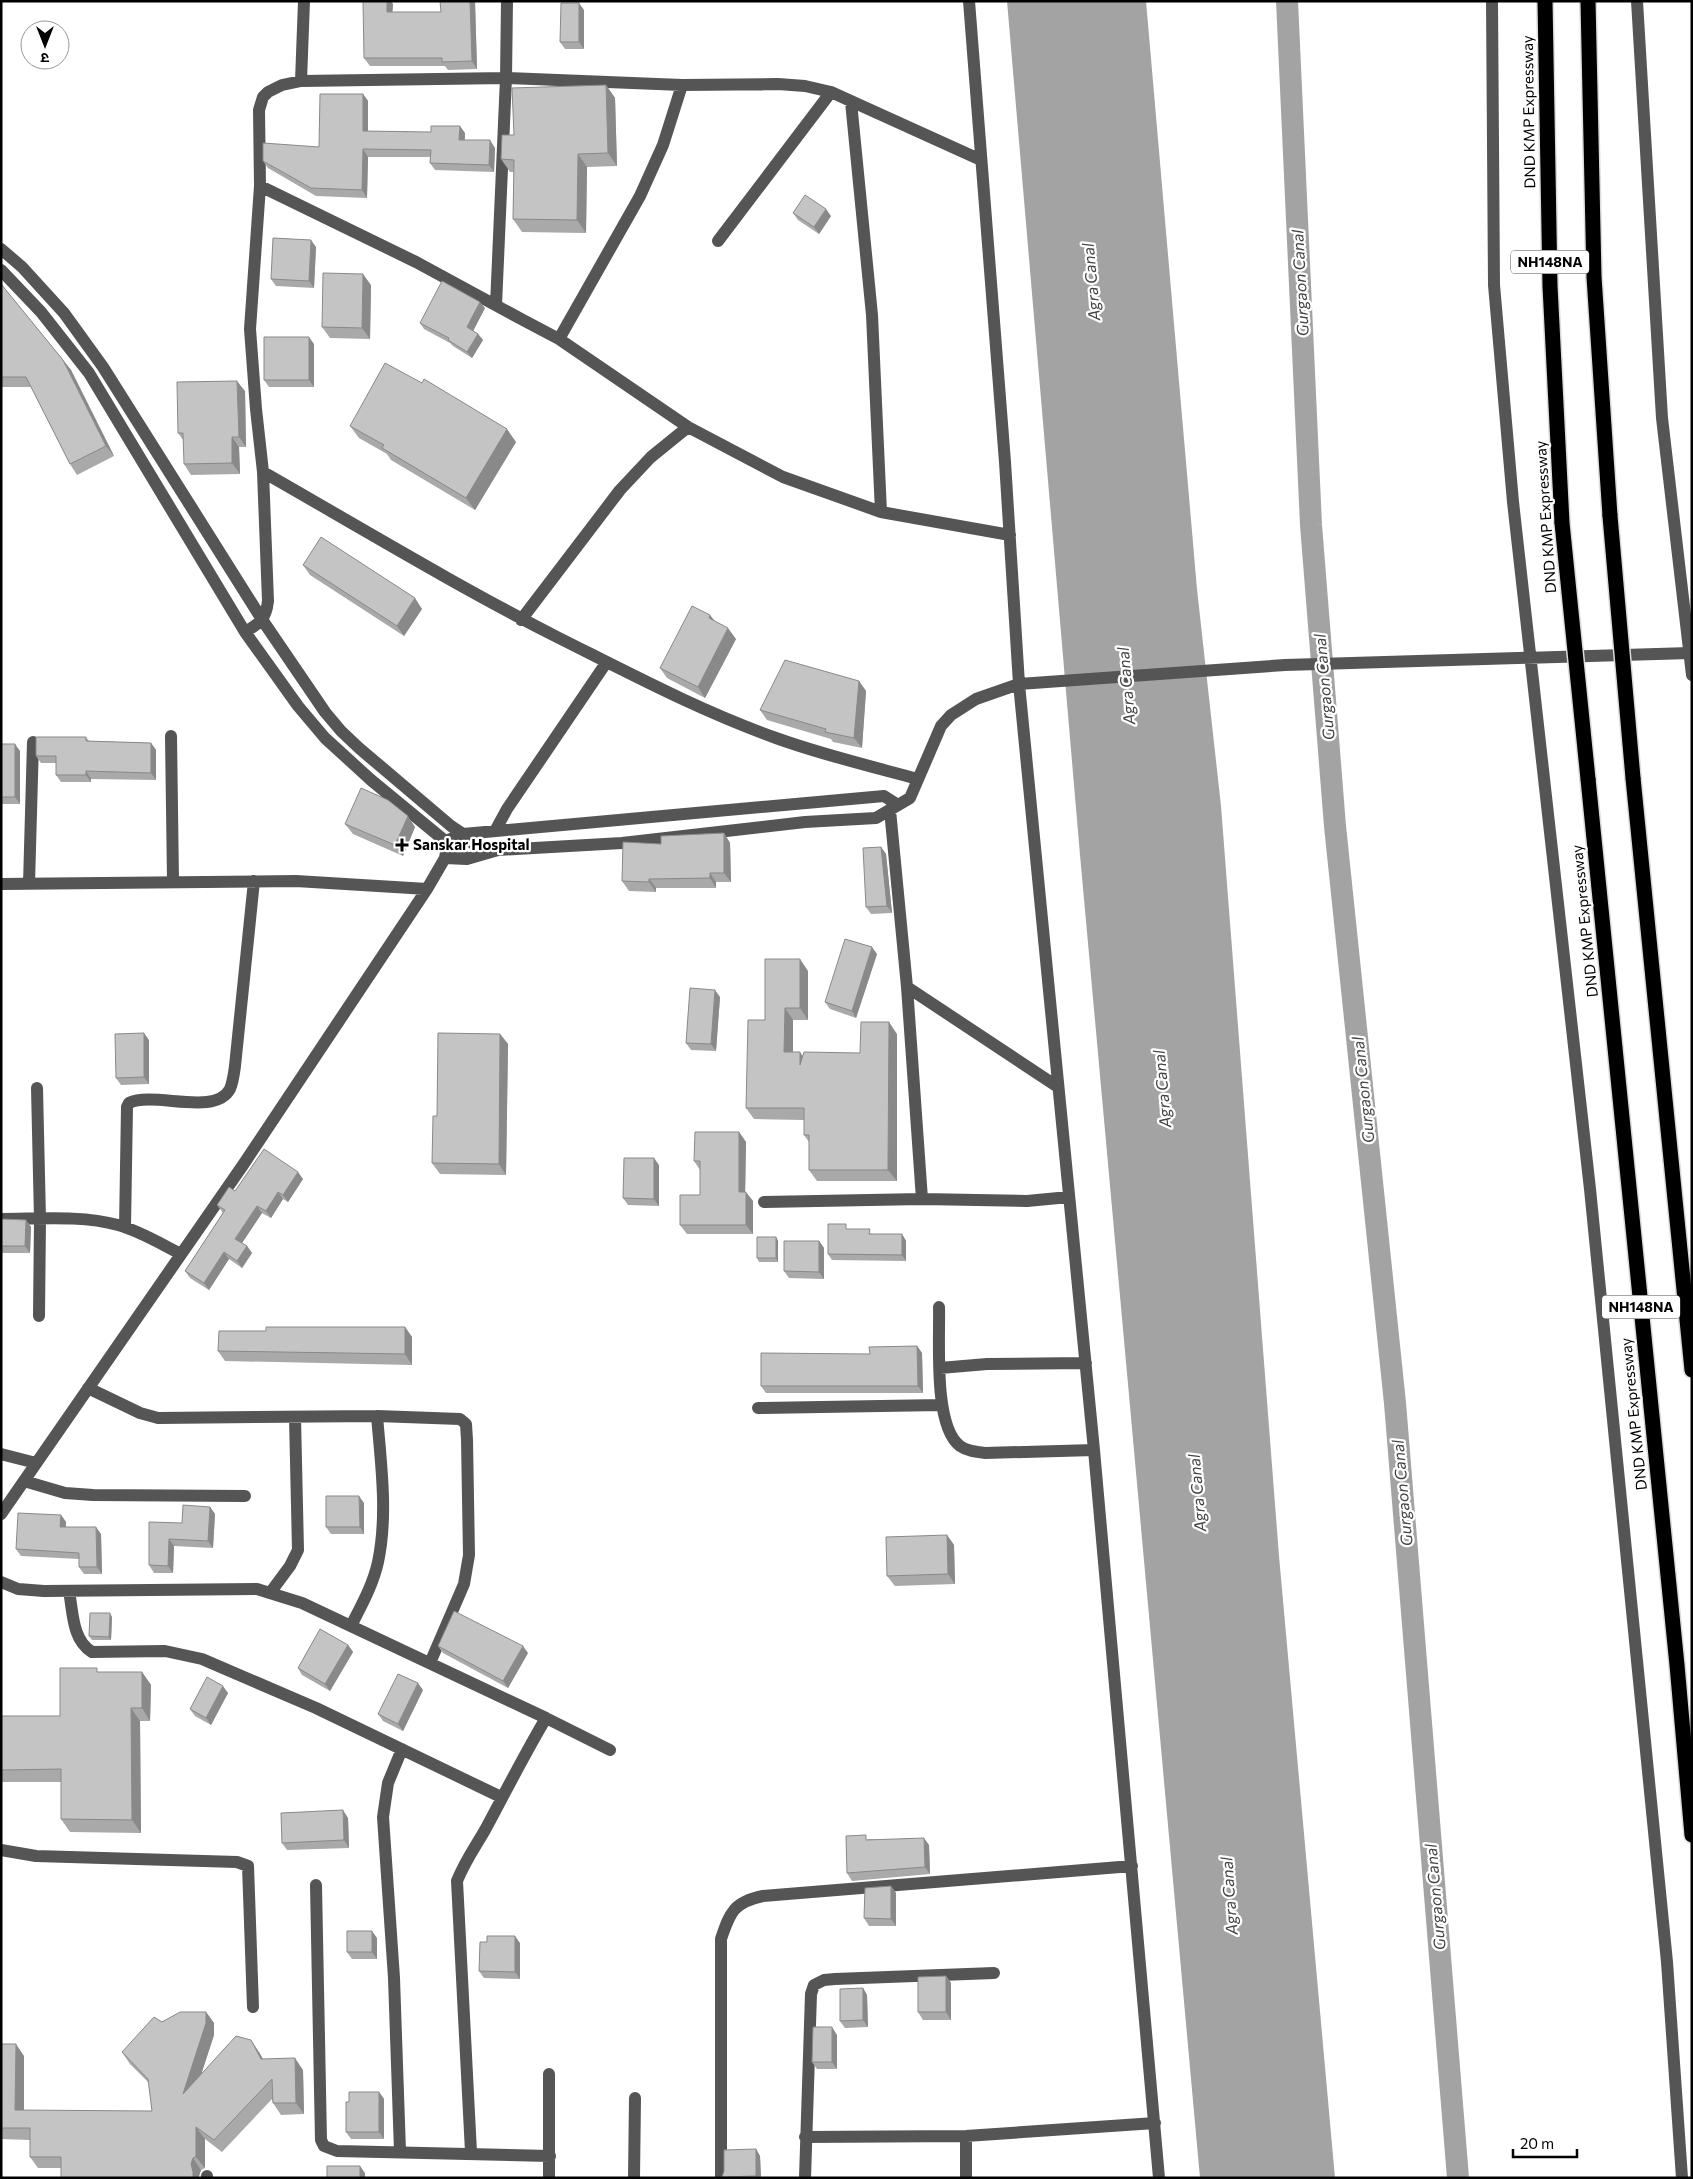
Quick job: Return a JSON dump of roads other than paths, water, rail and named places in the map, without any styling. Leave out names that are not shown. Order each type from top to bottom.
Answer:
[{"type":"highway","name":"DND KMP Expressway","points":[[1545,1],[1550,286],[1562,523],[1675,1645],[1692,1835]]},
{"type":"highway","name":"NH148NA","points":[[1588,1],[1594,277],[1610,516],[1633,778],[1692,1370]]},
{"type":"street","points":[[301,81],[304,1]]},
{"type":"street","points":[[496,305],[506,78],[507,1]]},
{"type":"street","points":[[969,1],[1010,535],[1019,684],[1086,1363],[1159,2178]]},
{"type":"street","points":[[1492,1],[1494,285],[1513,502],[1588,1179],[1660,1893],[1682,2178]]},
{"type":"street","points":[[1637,1],[1662,418],[1692,675]]},
{"type":"street","points":[[245,632],[262,621],[266,615],[268,601],[264,472],[256,409],[250,329],[260,186],[259,110],[263,97],[274,88],[301,81],[506,78],[682,85],[778,84],[805,86],[831,92],[981,160]]},
{"type":"street","points":[[559,339],[640,196],[663,145],[682,85]]},
{"type":"street","points":[[718,241],[831,92]]},
{"type":"street","points":[[851,102],[872,315],[881,512]]},
{"type":"street","points":[[260,186],[416,262],[559,339],[688,427],[784,477],[837,498],[881,512],[1010,535]]},
{"type":"street","points":[[1,249],[22,267],[64,313],[103,367],[262,621],[341,732],[451,826],[463,834],[484,854]]},
{"type":"street","points":[[1,270],[41,312],[89,373],[245,632],[298,706],[326,738],[371,780],[448,840],[467,859]]},
{"type":"street","points":[[521,620],[620,490],[651,457],[688,427]]},
{"type":"street","points":[[264,472],[521,620],[710,712],[776,738],[829,755],[918,779]]},
{"type":"street","points":[[445,858],[467,859],[498,850],[622,843],[805,822],[876,818],[910,798],[941,726],[951,716],[976,699],[1019,684],[1206,669],[1285,665],[1690,654]]},
{"type":"street","points":[[495,831],[507,809],[606,663]]},
{"type":"street","points":[[171,736],[173,881]]},
{"type":"street","points":[[29,884],[33,742]]},
{"type":"street","points":[[448,840],[463,834],[884,796],[894,807],[922,1199]]},
{"type":"street","points":[[1,1514],[181,1254],[428,889],[445,858],[448,840]]},
{"type":"street","points":[[125,1227],[129,1103],[150,1100],[210,1102],[222,1097],[229,1090],[236,1066],[254,881]]},
{"type":"street","points":[[1,884],[296,881],[428,889]]},
{"type":"street","points":[[907,986],[1058,1087]]},
{"type":"street","points":[[36,1088],[40,1219],[39,1316]]},
{"type":"street","points":[[764,1202],[922,1199],[1027,1201],[1069,1197]]},
{"type":"street","points":[[1,1219],[98,1221],[125,1227],[181,1254]]},
{"type":"street","points":[[939,1307],[941,1405],[949,1432],[958,1445],[970,1451],[1003,1454],[1094,1450]]},
{"type":"street","points":[[940,1368],[987,1364],[1086,1363]]},
{"type":"street","points":[[88,1388],[140,1413],[158,1418],[377,1416],[460,1419],[466,1424],[469,1555],[464,1584],[430,1663]]},
{"type":"street","points":[[758,1408],[941,1405]]},
{"type":"street","points":[[351,1626],[370,1589],[378,1564],[383,1535],[377,1416]]},
{"type":"street","points":[[270,1593],[290,1566],[298,1550],[295,1417]]},
{"type":"street","points":[[1,1454],[36,1463]]},
{"type":"street","points":[[24,1481],[65,1493],[93,1495],[245,1496]]},
{"type":"street","points":[[1,1582],[18,1588],[69,1591],[257,1589],[302,1603],[610,1750]]},
{"type":"street","points":[[69,1591],[77,1635],[84,1647],[92,1652],[165,1651],[202,1659],[316,1708],[501,1797]]},
{"type":"street","points":[[471,2152],[457,1881],[466,1858],[484,1832],[501,1797],[546,1718]]},
{"type":"street","points":[[400,2151],[394,1978],[383,1817],[388,1783],[402,1749]]},
{"type":"street","points":[[1,1850],[36,1856],[237,1862],[248,1866],[253,2007]]},
{"type":"street","points":[[721,2178],[721,1939],[734,1908],[749,1899],[763,1896],[1132,1866]]},
{"type":"street","points":[[316,1885],[321,2140],[324,2146],[337,2151],[471,2152],[550,2156]]},
{"type":"street","points":[[805,2178],[811,1994],[814,1985],[824,1980],[835,1979],[994,1973]]},
{"type":"street","points":[[549,2074],[549,2178]]},
{"type":"street","points":[[634,2178],[635,2098]]},
{"type":"street","points":[[805,2137],[966,2136],[1154,2123]]},
{"type":"street","points":[[966,2136],[966,2178]]},
{"type":"water","name":"Agra Canal","points":[[1007,1],[1146,1],[1197,589],[1221,806],[1279,1556],[1335,2178],[1200,2178],[1080,855]]},
{"type":"waterway","name":"Gurgaon Canal","points":[[1287,1],[1311,525],[1335,826],[1395,1403],[1458,2178]]},
{"type":"place","name":"Sanskar Hospital","points":[[402,845]]}]
